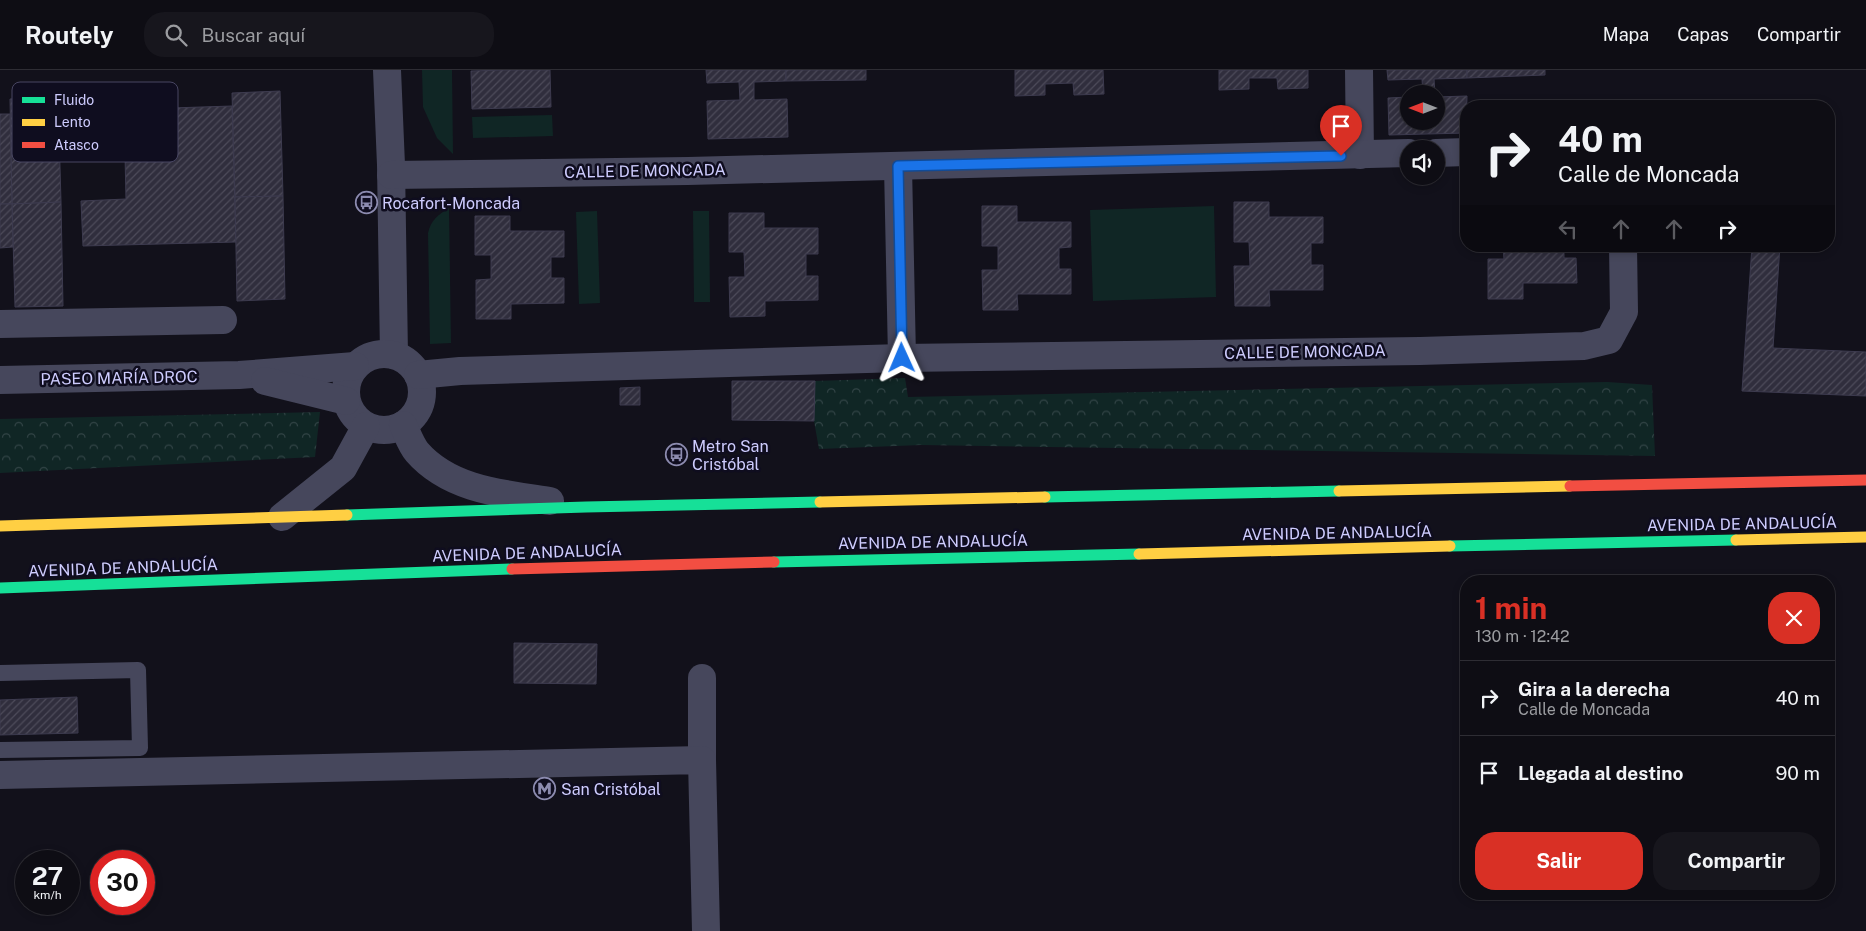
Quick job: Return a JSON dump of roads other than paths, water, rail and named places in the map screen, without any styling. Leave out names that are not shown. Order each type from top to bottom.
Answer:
[{"type":"main road","points":[[0,526],[586,507],[1866,480]]},
{"type":"main road","name":"AVENIDA DE ANDALUCÍA","points":[[0,588],[592,566],[1866,537]]},
{"type":"street","points":[[387,70],[394,355]]},
{"type":"street","points":[[1359,70],[1360,155]]},
{"type":"street","points":[[1445,153],[1460,152]]},
{"type":"street","name":"CALLE DE MONCADA","points":[[391,175],[688,171],[1400,153]]},
{"type":"street","points":[[898,166],[902,358]]},
{"type":"street","name":"CALLE DE MONCADA","points":[[418,375],[460,370],[902,358],[1420,351],[1584,346],[1609,340],[1624,312],[1623,252]]},
{"type":"street","points":[[0,324],[223,320]]},
{"type":"street","points":[[380,354],[394,355],[408,363],[418,375],[422,389],[420,403],[414,416],[403,425],[384,430],[366,426],[353,415],[346,401],[347,382],[355,366],[366,358],[380,354]]},
{"type":"street","name":"PASEO MARÍA DROC","points":[[0,380],[239,375],[355,366]]},
{"type":"street","name":"PASEO MARÍA DROC","points":[[239,375],[346,401]]},
{"type":"street","points":[[403,425],[416,451],[439,472],[481,490],[586,507]]},
{"type":"street","points":[[282,518],[343,468],[366,426]]},
{"type":"street","points":[[702,678],[706,931]]},
{"type":"street","points":[[0,775],[702,760]]},
{"type":"lane","points":[[0,673],[138,670],[140,748],[0,750]]},
{"type":"place","name":"Rocafort-Moncada","points":[[366,203]]},
{"type":"place","name":"Metro San Cristóbal","points":[[676,455]]},
{"type":"place","name":"San Cristóbal","points":[[545,789]]}]
